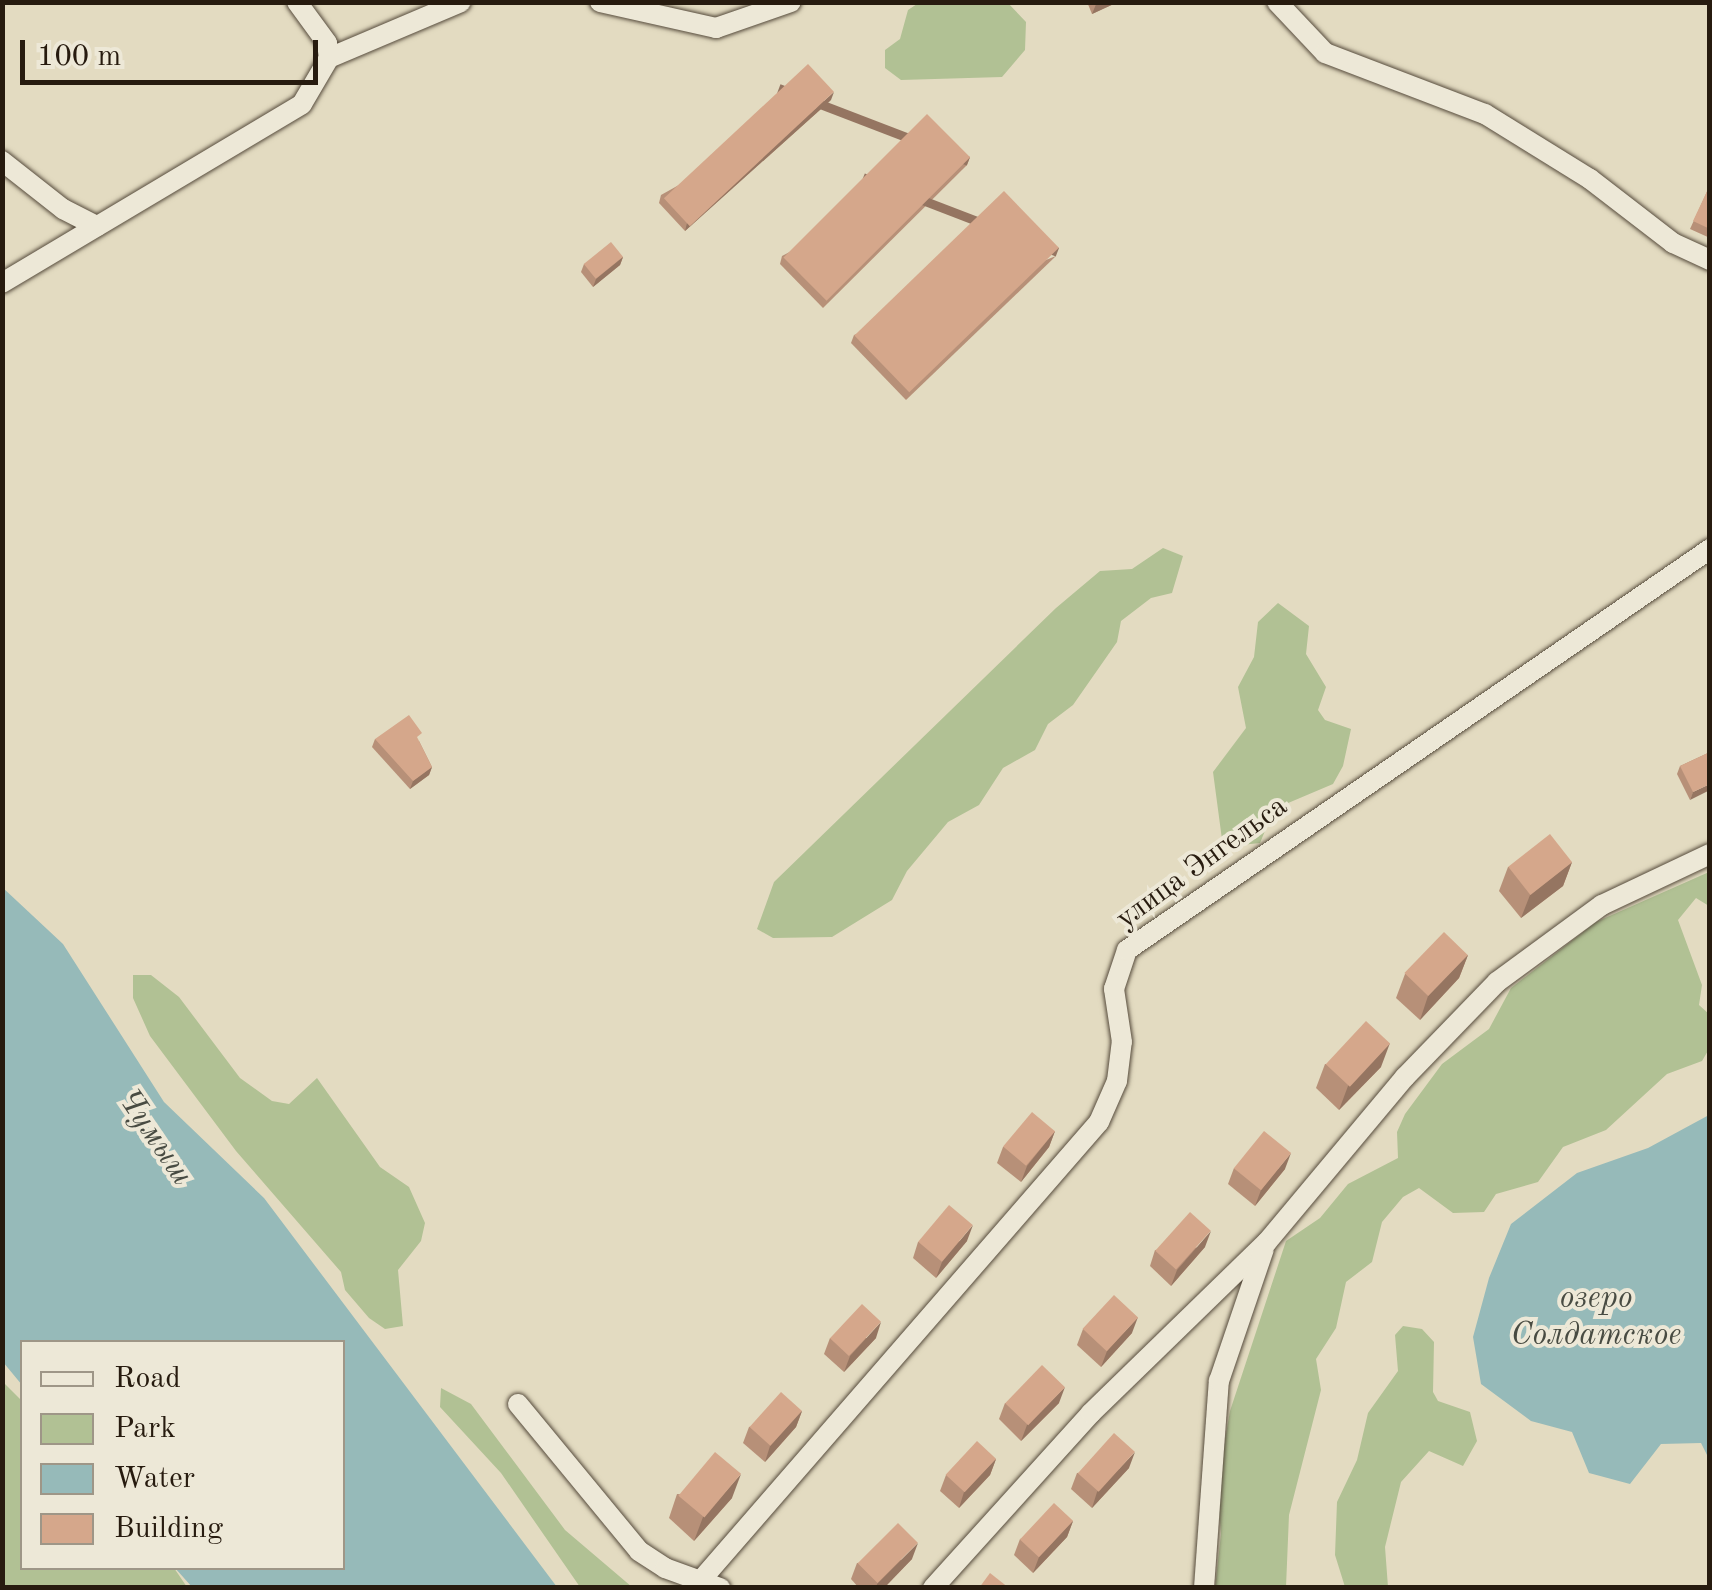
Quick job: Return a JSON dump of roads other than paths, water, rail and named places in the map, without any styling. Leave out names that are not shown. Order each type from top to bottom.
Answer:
[{"type":"street","points":[[297,2],[327,44],[329,58]]},
{"type":"street","points":[[2,283],[302,104],[329,58],[462,2]]},
{"type":"street","points":[[600,2],[716,28],[791,2]]},
{"type":"street","points":[[1277,2],[1325,53],[1485,114],[1590,179],[1672,243],[1710,260]]},
{"type":"street","points":[[2,160],[63,209],[96,226]]},
{"type":"street","name":"улица Энгельса","points":[[518,1404],[639,1551],[665,1568],[711,1583],[1099,1122],[1117,1081],[1122,1042],[1114,989],[1126,950],[1710,549]]},
{"type":"street","points":[[933,1588],[1091,1413],[1266,1242],[1406,1076],[1496,982],[1602,904],[1710,854]]},
{"type":"street","points":[[1204,1588],[1219,1381],[1266,1242]]},
{"type":"water","name":"Чумыш","points":[[2,887],[63,944],[164,1102],[264,1198],[557,1587],[192,1587],[177,1570],[345,1570],[345,1340],[20,1340],[20,1383],[3,1362]]},
{"type":"water","name":"озеро Солдатское","points":[[1709,1115],[1709,1459],[1701,1443],[1661,1444],[1630,1484],[1589,1473],[1572,1432],[1531,1421],[1481,1384],[1473,1337],[1489,1278],[1511,1224],[1577,1173],[1648,1148]]}]
